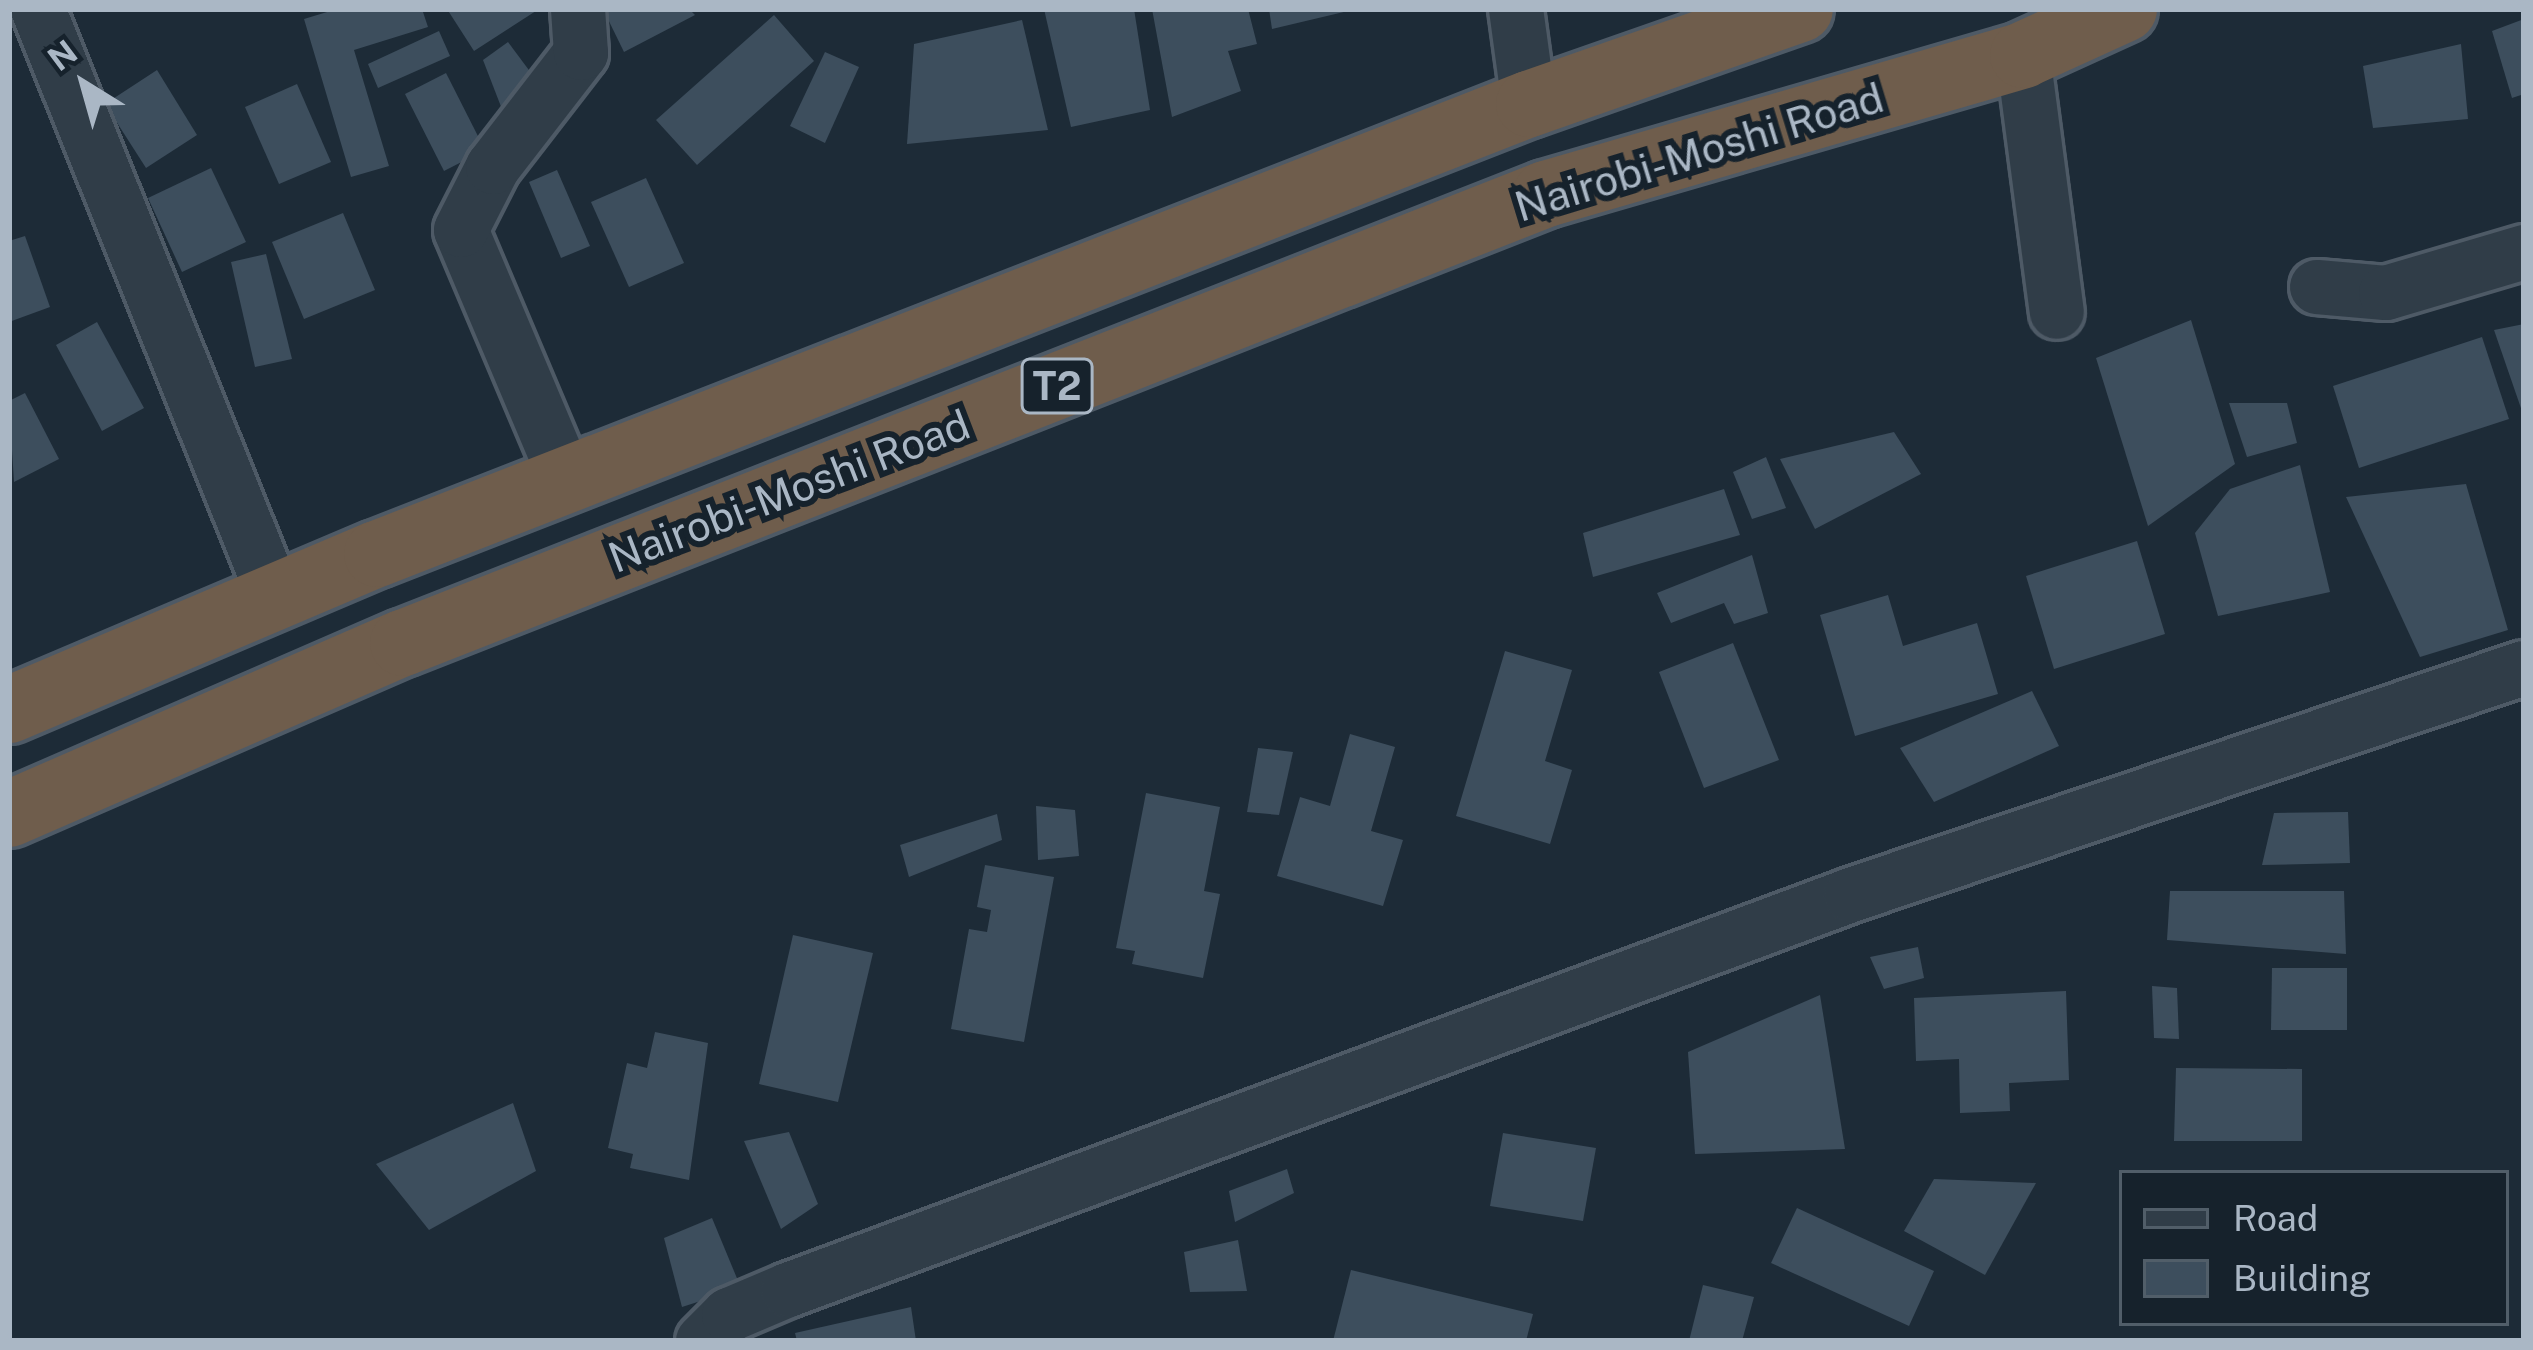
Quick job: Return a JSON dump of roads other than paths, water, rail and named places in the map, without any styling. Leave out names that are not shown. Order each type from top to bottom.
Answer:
[{"type":"highway","name":"T2","points":[[9,710],[567,481],[1529,104],[1800,9]]},
{"type":"highway","name":"Nairobi-Moshi Road","points":[[9,814],[403,643],[1546,194],[2023,55],[2124,9]]},
{"type":"street","points":[[38,9],[275,598]]},
{"type":"street","points":[[567,481],[461,230],[493,167],[581,53],[578,9]]},
{"type":"street","points":[[1516,9],[1529,104]]},
{"type":"street","points":[[2023,55],[2056,312]]},
{"type":"street","points":[[2317,287],[2386,293],[2524,252]]},
{"type":"street","points":[[703,1341],[729,1315],[788,1290],[1851,895],[2524,668]]}]
